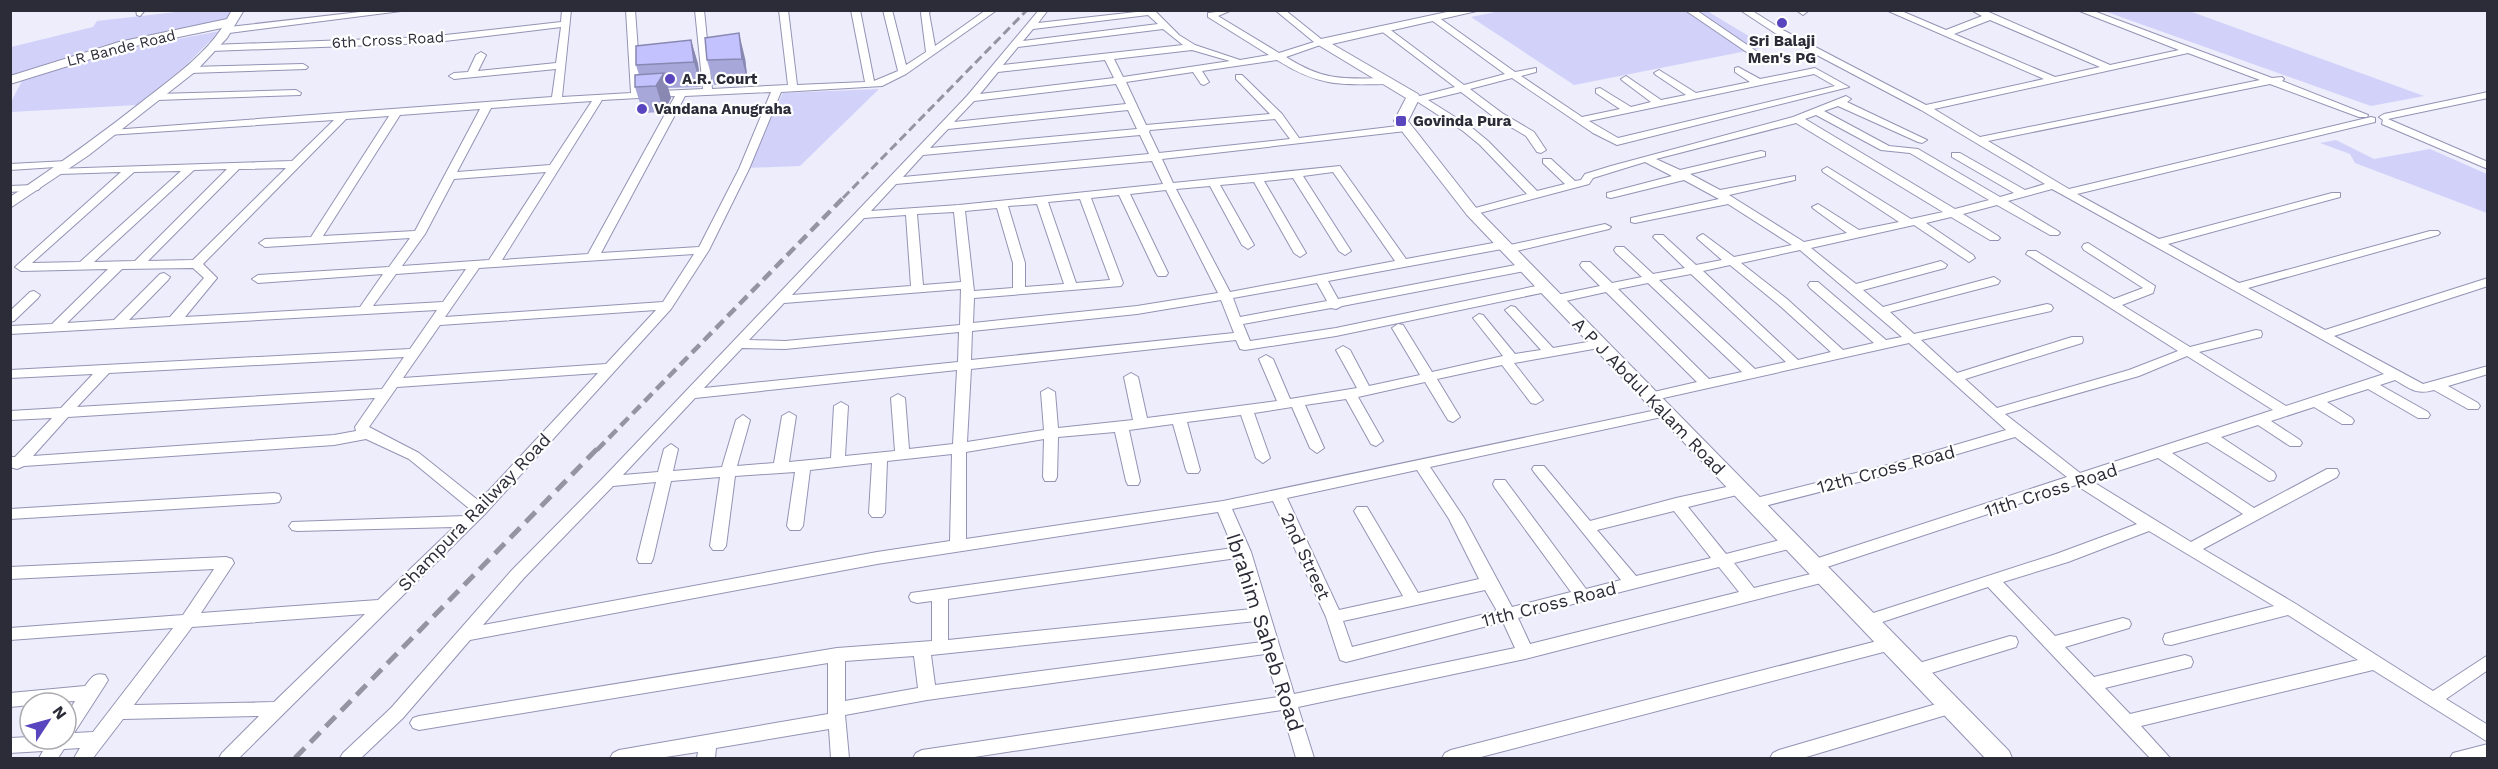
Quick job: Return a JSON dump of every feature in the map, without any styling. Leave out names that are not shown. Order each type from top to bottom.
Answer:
[{"type":"street","points":[[10,204],[112,133],[190,70],[233,21],[405,10]]},
{"type":"street","points":[[557,100],[567,10]]},
{"type":"street","points":[[630,10],[636,96]]},
{"type":"street","points":[[699,10],[708,93]]},
{"type":"street","points":[[783,10],[793,89]]},
{"type":"street","points":[[887,10],[903,72]]},
{"type":"street","points":[[927,10],[925,13],[932,52]]},
{"type":"street","points":[[112,133],[599,97],[879,84],[903,72],[993,10]]},
{"type":"street","points":[[349,759],[397,713],[518,574],[920,153],[971,98],[1044,10]]},
{"type":"street","points":[[1228,10],[1211,15],[1303,72],[1325,80],[1386,81]]},
{"type":"street","points":[[1278,10],[1321,44],[1467,129],[1484,143],[1534,195]]},
{"type":"street","points":[[971,98],[1122,80],[1277,57],[1321,44],[1475,10]]},
{"type":"street","points":[[1689,10],[1754,53]]},
{"type":"street","points":[[1744,10],[1778,31],[1925,108],[2067,193],[2421,389],[2487,370]]},
{"type":"street","points":[[1890,10],[2053,79]]},
{"type":"street","points":[[1900,15],[1911,10]]},
{"type":"street","points":[[1975,10],[2108,67]]},
{"type":"street","points":[[2081,10],[2275,79],[2369,116],[2385,119],[2487,166]]},
{"type":"street","points":[[2092,10],[2193,49]]},
{"type":"street","points":[[855,12],[870,84]]},
{"type":"street","points":[[1030,27],[1150,12],[1192,47],[1242,62]]},
{"type":"street","points":[[1944,34],[1989,17]]},
{"type":"street","points":[[1435,19],[1513,75],[1581,120],[1617,142],[1844,87],[1815,71],[1581,120]]},
{"type":"street","name":"LR Bande Road","points":[[10,80],[123,45],[233,21]]},
{"type":"street","name":"6th Cross Road","points":[[211,48],[384,42],[565,24]]},
{"type":"street","points":[[1015,45],[1166,26]]},
{"type":"street","points":[[1385,30],[1498,115],[1530,134],[1541,150]]},
{"type":"street","points":[[377,55],[384,42]]},
{"type":"street","points":[[996,69],[1192,47]]},
{"type":"street","points":[[1925,108],[2193,49]]},
{"type":"street","points":[[472,74],[481,56]]},
{"type":"street","points":[[1109,57],[1122,80],[1169,186],[1226,296],[1245,346],[1694,270],[1913,223],[2054,185]]},
{"type":"street","points":[[454,76],[560,66]]},
{"type":"street","points":[[190,70],[303,67]]},
{"type":"street","points":[[1196,69],[1204,82]]},
{"type":"street","points":[[893,181],[1051,168],[1406,128],[1401,121],[1416,100],[1533,70]]},
{"type":"street","points":[[1738,70],[1759,83]]},
{"type":"street","points":[[1659,73],[1696,96]]},
{"type":"street","points":[[1239,77],[1278,116],[1297,142]]},
{"type":"street","points":[[1626,79],[1660,104]]},
{"type":"street","points":[[1979,140],[2275,79]]},
{"type":"street","name":"Shampura Railway Road","points":[[228,759],[480,510],[667,306],[703,250],[744,170],[777,89]]},
{"type":"street","points":[[1600,91],[1629,110]]},
{"type":"street","points":[[157,97],[296,93]]},
{"type":"street","points":[[592,258],[682,93]]},
{"type":"street","points":[[2385,119],[2487,95]]},
{"type":"street","points":[[493,264],[599,97]]},
{"type":"street","points":[[1472,212],[1585,182],[1589,176],[1646,159],[1736,138],[1797,119],[1842,101],[1922,140]]},
{"type":"street","points":[[945,126],[1133,106]]},
{"type":"street","points":[[363,311],[418,234],[486,107]]},
{"type":"street","points":[[1816,111],[1886,148],[1896,151],[1906,148],[1914,151],[2054,233]]},
{"type":"street","points":[[314,241],[396,113]]},
{"type":"street","points":[[131,169],[21,267],[196,264],[343,116]]},
{"type":"street","points":[[920,153],[1278,116]]},
{"type":"street","points":[[2067,193],[2369,116]]},
{"type":"street","points":[[1797,119],[1994,238]]},
{"type":"street","name":"A P J Abdul Kalam Road","points":[[1406,128],[1472,212],[2000,759]]},
{"type":"street","points":[[1611,195],[1761,154]]},
{"type":"street","points":[[1956,155],[2023,193]]},
{"type":"street","points":[[1646,159],[1723,197],[1802,246],[1881,311],[1994,412],[2079,479],[2150,525],[2290,609],[2487,735]]},
{"type":"street","points":[[1547,161],[1572,185]]},
{"type":"street","points":[[10,167],[131,169],[295,164]]},
{"type":"street","points":[[137,266],[235,167]]},
{"type":"street","points":[[82,267],[190,168]]},
{"type":"street","points":[[450,176],[554,168]]},
{"type":"street","points":[[861,215],[1041,200],[1336,168],[1404,265]]},
{"type":"street","points":[[1827,170],[1969,258]]},
{"type":"street","points":[[1296,174],[1345,251]]},
{"type":"street","points":[[1257,178],[1300,253]]},
{"type":"street","points":[[1635,220],[1791,178]]},
{"type":"street","points":[[1213,182],[1248,245]]},
{"type":"street","points":[[10,189],[34,188]]},
{"type":"street","points":[[1123,191],[1162,273]]},
{"type":"street","points":[[780,300],[917,290],[1019,291],[1117,283],[1084,195]]},
{"type":"street","points":[[2159,243],[2336,195]]},
{"type":"street","points":[[1041,200],[1071,286]]},
{"type":"street","points":[[1001,203],[1019,263],[1017,273],[1019,291]]},
{"type":"street","points":[[958,545],[960,448],[968,327],[959,207]]},
{"type":"street","points":[[1818,207],[1857,234]]},
{"type":"street","points":[[911,212],[917,290]]},
{"type":"street","points":[[739,344],[786,345],[1137,310],[1321,280],[1605,227]]},
{"type":"street","points":[[2238,287],[2433,233]]},
{"type":"street","points":[[265,243],[418,234]]},
{"type":"street","points":[[1659,237],[1795,364]]},
{"type":"street","points":[[1703,238],[1808,323],[1840,354]]},
{"type":"street","points":[[2088,247],[2149,286],[2149,290],[2145,292],[2113,304]]},
{"type":"street","points":[[258,279],[703,250]]},
{"type":"street","points":[[1620,250],[1752,374]]},
{"type":"street","points":[[2032,254],[2286,412]]},
{"type":"street","points":[[174,321],[211,278],[196,264]]},
{"type":"street","points":[[475,265],[362,427],[363,431],[368,434],[398,446],[414,456],[480,510]]},
{"type":"street","points":[[1586,265],[1706,384]]},
{"type":"street","points":[[1852,289],[1941,265]]},
{"type":"street","points":[[55,328],[118,266]]},
{"type":"street","points":[[1235,322],[1336,305],[1526,267]]},
{"type":"street","points":[[118,324],[164,277]]},
{"type":"street","points":[[1321,280],[1336,305]]},
{"type":"street","points":[[1881,311],[1994,281]]},
{"type":"street","points":[[2323,335],[2487,282]]},
{"type":"street","points":[[1814,285],[1884,345]]},
{"type":"street","points":[[10,318],[34,295]]},
{"type":"street","points":[[10,330],[446,306]]},
{"type":"street","points":[[436,321],[667,306]]},
{"type":"street","points":[[1650,397],[2047,308]]},
{"type":"street","points":[[1511,310],[1551,353]]},
{"type":"street","points":[[1479,318],[1536,400]]},
{"type":"street","points":[[1398,328],[1454,417]]},
{"type":"street","points":[[1994,412],[2134,373],[2189,351],[2256,334]]},
{"type":"street","points":[[692,393],[1240,336]]},
{"type":"street","points":[[1954,378],[2077,340]]},
{"type":"street","points":[[609,481],[781,468],[902,455],[1246,410],[1350,394],[1508,359],[1599,344]]},
{"type":"street","points":[[1343,350],[1365,390]]},
{"type":"street","points":[[10,374],[413,353]]},
{"type":"street","points":[[1266,359],[1317,448]]},
{"type":"street","points":[[10,416],[388,388],[612,368]]},
{"type":"street","points":[[13,465],[105,369]]},
{"type":"street","name":"11th Cross Road","points":[[922,759],[1289,702],[1525,652],[1751,596],[2079,479],[2396,375]]},
{"type":"street","points":[[1131,377],[1141,424]]},
{"type":"street","points":[[2369,384],[2423,415]]},
{"type":"street","points":[[2436,385],[2473,406]]},
{"type":"street","points":[[1048,392],[1051,434],[1050,477]]},
{"type":"street","points":[[1350,394],[1376,441]]},
{"type":"street","points":[[898,398],[902,455]]},
{"type":"street","points":[[2316,402],[2347,421]]},
{"type":"street","points":[[838,462],[841,406]]},
{"type":"street","points":[[1246,410],[1263,458]]},
{"type":"street","points":[[464,635],[877,558],[1223,506],[1665,412]]},
{"type":"street","points":[[781,468],[789,416]]},
{"type":"street","points":[[1179,419],[1193,470]]},
{"type":"street","points":[[718,546],[729,472],[742,420]]},
{"type":"street","points":[[2261,420],[2295,443]]},
{"type":"street","points":[[1121,426],[1133,482]]},
{"type":"street","name":"12th Cross Road","points":[[1753,504],[1890,469],[2018,431]]},
{"type":"street","points":[[13,465],[334,440],[368,434]]},
{"type":"street","points":[[2210,437],[2269,476]]},
{"type":"street","points":[[645,559],[671,449]]},
{"type":"street","points":[[2162,453],[2248,510]]},
{"type":"street","points":[[877,513],[880,457]]},
{"type":"street","points":[[1421,464],[1456,518],[1508,615],[1525,652]]},
{"type":"street","points":[[795,526],[802,466]]},
{"type":"street","points":[[1539,469],[1632,583]]},
{"type":"street","points":[[2190,549],[2332,473]]},
{"type":"street","points":[[1500,484],[1583,597]]},
{"type":"street","points":[[1586,527],[1740,489]]},
{"type":"street","name":"2nd Street","points":[[1278,495],[1334,617]]},
{"type":"street","points":[[10,514],[274,498]]},
{"type":"street","points":[[1676,503],[1751,596]]},
{"type":"street","name":"Ibrahim Saheb Road","points":[[1223,506],[1243,552],[1305,759]]},
{"type":"street","points":[[1362,511],[1414,600]]},
{"type":"street","points":[[297,526],[468,521]]},
{"type":"street","points":[[1867,621],[2062,558],[2150,525]]},
{"type":"street","name":"11th Cross Road","points":[[1334,617],[1346,656],[1792,543]]},
{"type":"street","points":[[917,597],[1243,552]]},
{"type":"street","points":[[10,573],[226,563],[189,619],[116,712],[83,759]]},
{"type":"street","points":[[1991,580],[2161,759]]},
{"type":"street","points":[[1334,617],[1489,583]]},
{"type":"street","points":[[940,594],[940,648]]},
{"type":"street","points":[[10,634],[382,606]]},
{"type":"street","points":[[2171,639],[2290,609]]},
{"type":"street","points":[[419,723],[837,655],[940,648],[1262,614]]},
{"type":"street","points":[[2051,644],[2123,624]]},
{"type":"street","points":[[1915,671],[2010,642]]},
{"type":"street","points":[[1451,759],[1481,755],[1889,644]]},
{"type":"street","points":[[626,758],[707,751],[836,715],[927,693],[1271,647]]},
{"type":"street","points":[[922,649],[927,693]]},
{"type":"street","points":[[837,655],[836,715],[840,759]]},
{"type":"street","points":[[2435,701],[2442,692],[2487,661]]},
{"type":"street","points":[[2090,685],[2185,662]]},
{"type":"street","points":[[2126,722],[2373,663]]},
{"type":"street","points":[[69,691],[95,687],[78,713]]},
{"type":"street","points":[[1779,759],[1950,707]]},
{"type":"street","points":[[116,712],[278,709]]},
{"type":"street","points":[[78,738],[97,739]]},
{"type":"street","points":[[2458,759],[2487,751]]},
{"type":"shaded area","points":[[1505,10],[1707,11],[1767,47],[1574,85],[1471,17]]},
{"type":"shaded area","points":[[185,11],[232,11],[225,20],[105,45],[11,75],[11,47],[93,27],[97,21]]},
{"type":"shaded area","points":[[2104,11],[2189,11],[2424,96],[2371,106]]},
{"type":"shaded area","points":[[220,31],[184,67],[137,105],[11,112],[11,102],[22,81],[121,50]]},
{"type":"shaded area","points":[[879,89],[800,166],[747,168],[783,93]]},
{"type":"shaded area","points":[[2336,140],[2374,159],[2430,149],[2487,174],[2487,213],[2355,163],[2350,154],[2320,143]]},
{"type":"building","points":[[739,33],[742,59],[707,60],[705,38]]},
{"type":"building","points":[[691,40],[694,62],[636,65],[636,46]]},
{"type":"building","points":[[664,73],[656,86],[635,87],[635,75]]},
{"type":"railway","points":[[843,198],[1027,10]]},
{"type":"railway","points":[[597,450],[844,197]]},
{"type":"railway","points":[[295,758],[598,448]]},
{"type":"place","name":"Sri Balaji Men's PG","points":[[1782,23]]},
{"type":"place","name":"A.R. Court","points":[[670,79]]},
{"type":"place","name":"Vandana Anugraha","points":[[642,109]]},
{"type":"place","name":"Govinda Pura","points":[[1401,121]]}]
